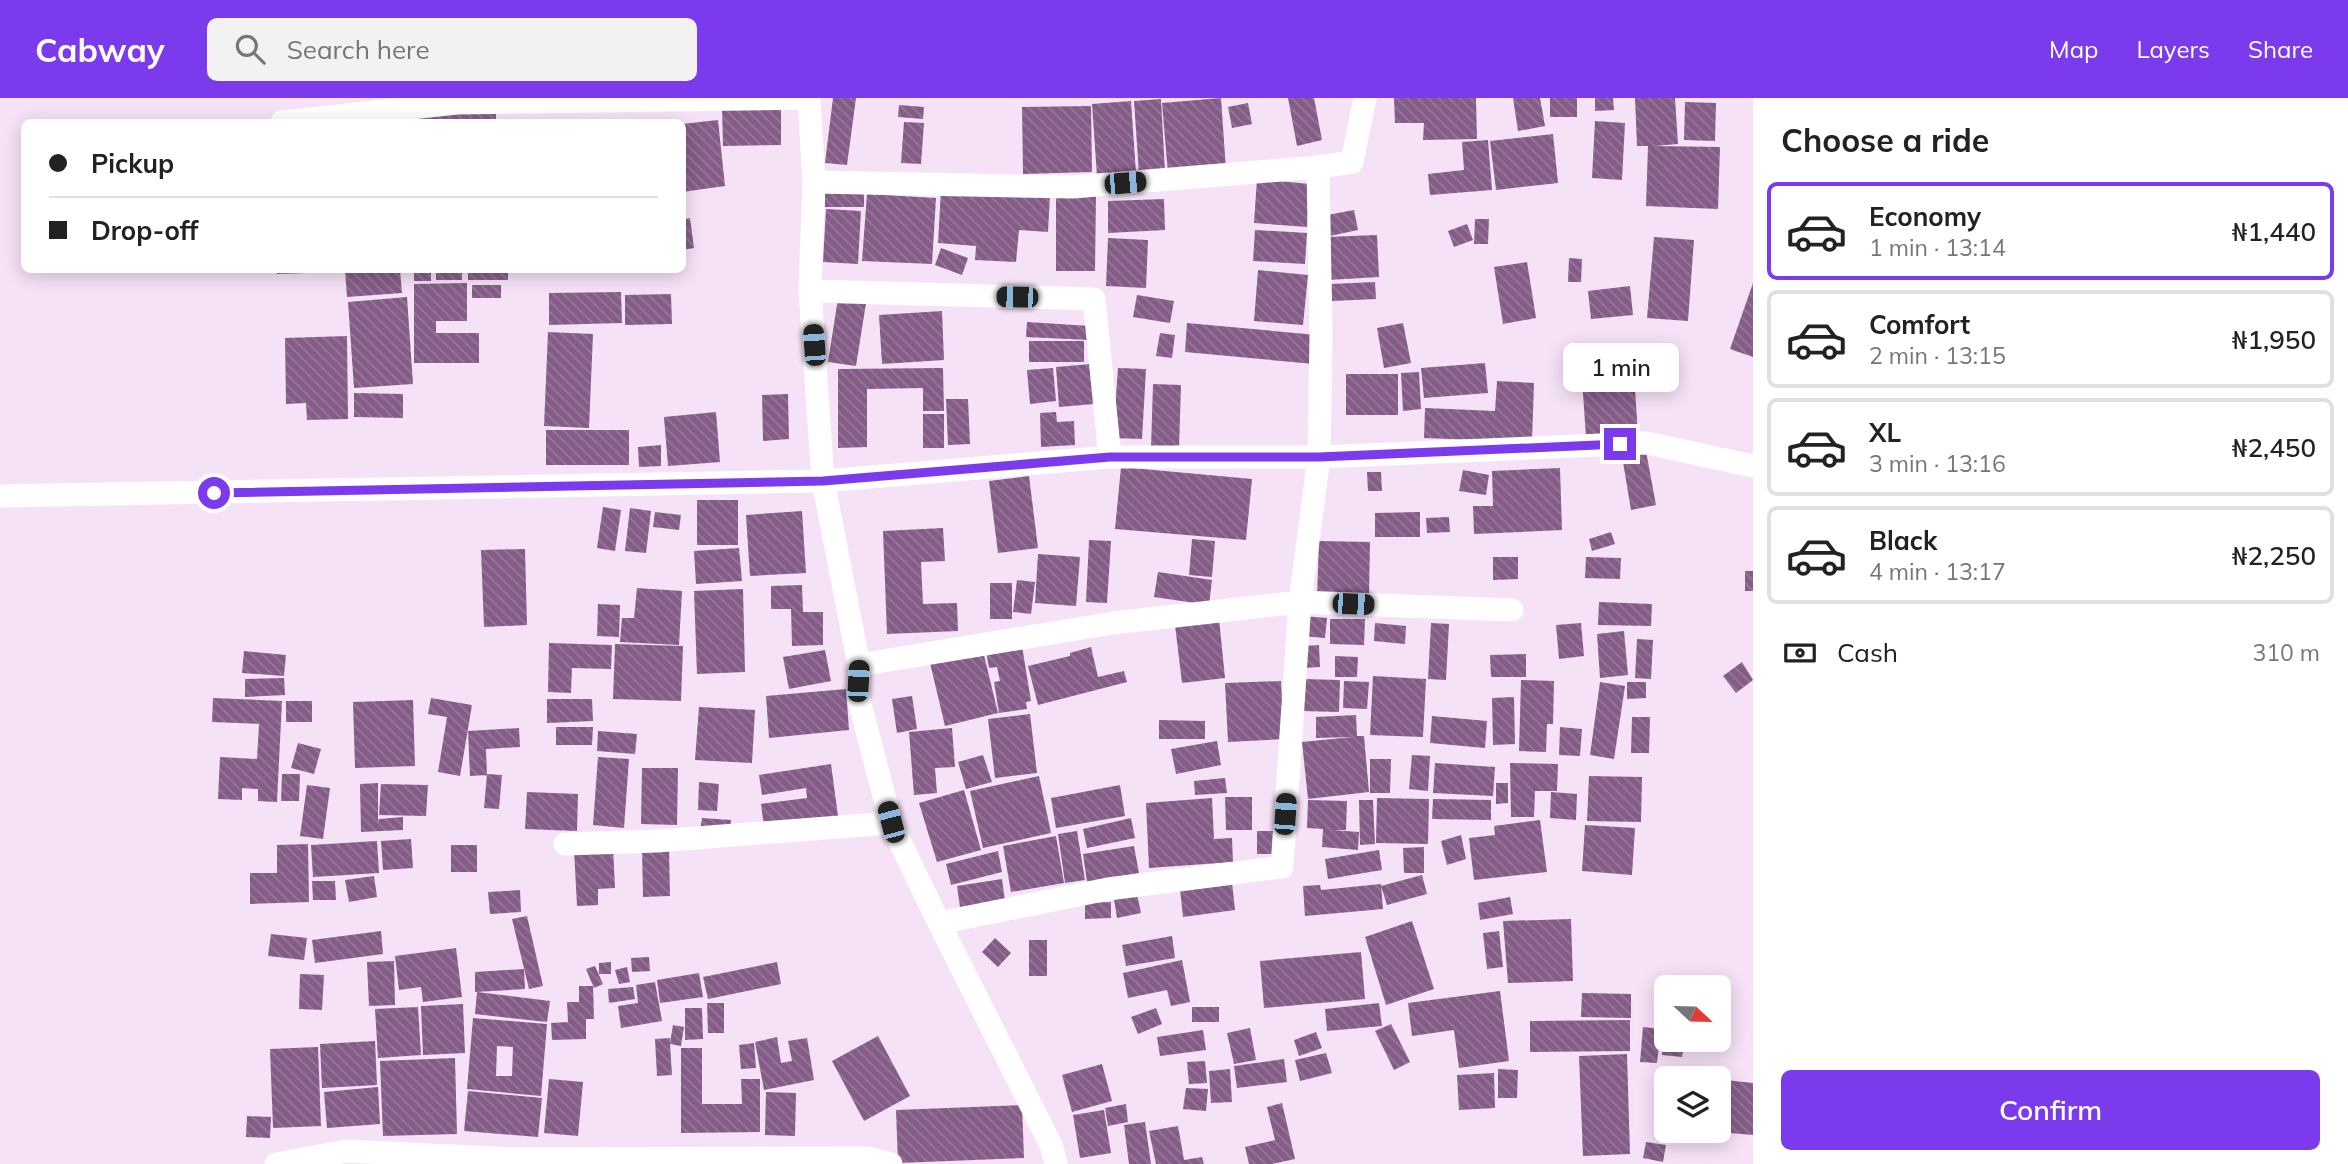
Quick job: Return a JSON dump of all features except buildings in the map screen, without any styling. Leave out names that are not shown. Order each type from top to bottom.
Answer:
[{"type":"street","points":[[310,119],[457,103],[810,98],[814,182],[810,291],[823,481],[859,665],[858,696],[891,822],[1051,1145],[1056,1164]]},
{"type":"street","points":[[814,182],[1073,187],[1352,162],[1365,98]]},
{"type":"street","points":[[939,923],[1108,889],[1282,867],[1300,602],[1319,457],[1321,337],[1318,167]]},
{"type":"street","points":[[810,291],[1094,299],[1110,457]]},
{"type":"street","points":[[0,496],[823,481],[1110,457],[1319,457],[1647,443],[1753,466]]},
{"type":"street","points":[[859,665],[1113,623],[1300,602],[1512,610]]},
{"type":"street","points":[[565,844],[657,841],[891,822]]},
{"type":"street","points":[[276,1164],[346,1151],[516,1159],[867,1158],[891,1164]]},
{"type":"route","points":[[214,493],[823,481],[1110,457],[1319,457],[1620,444]]}]
